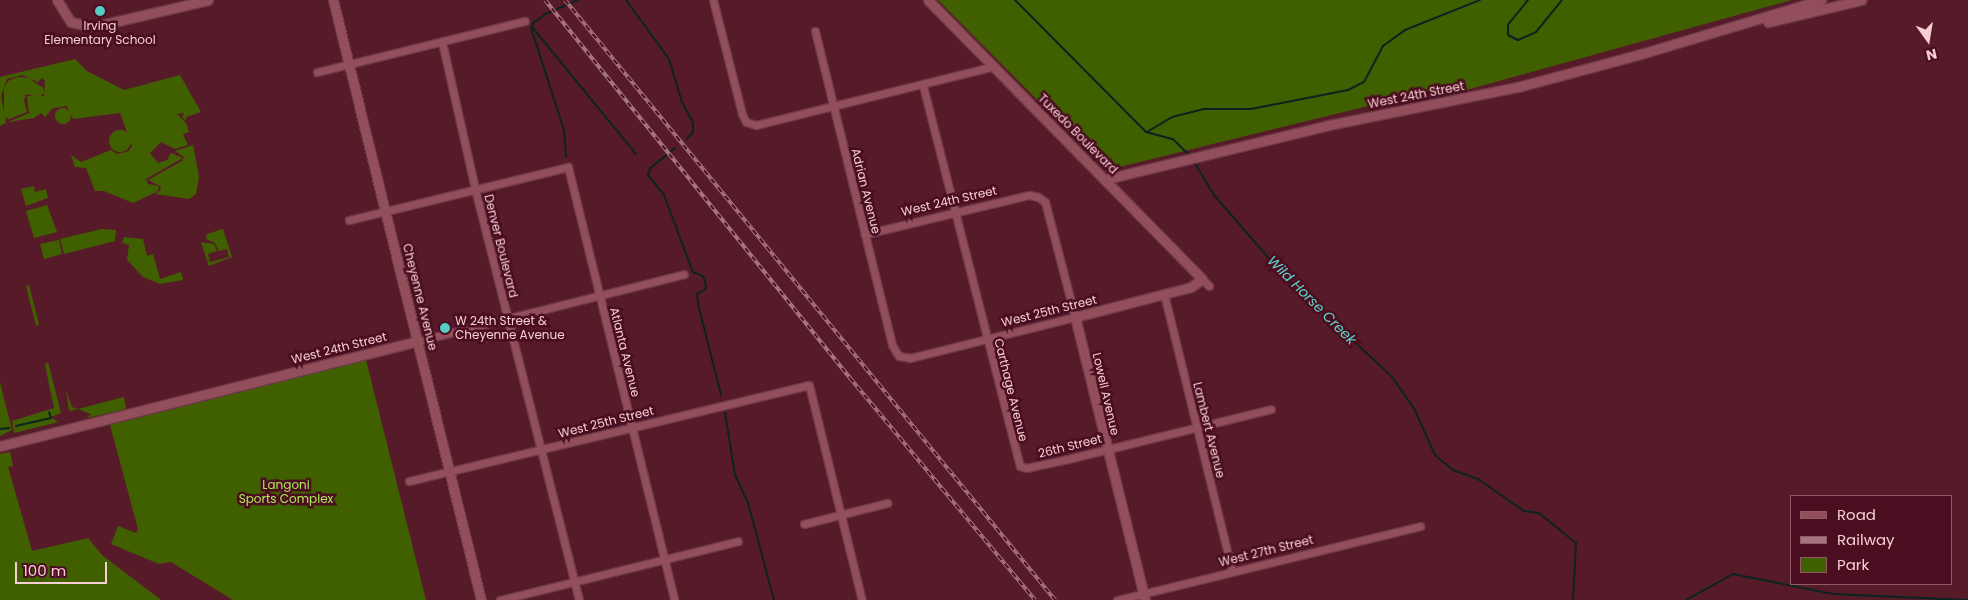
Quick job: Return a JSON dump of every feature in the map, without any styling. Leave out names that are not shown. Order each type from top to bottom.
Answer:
[{"type":"street","points":[[57,0],[71,22],[92,27],[208,0]]},
{"type":"street","name":"Cheyenne Avenue","points":[[334,0],[481,600]]},
{"type":"street","points":[[713,0],[746,122],[756,126],[923,86],[994,66]]},
{"type":"street","name":"Tuxedo Boulevard","points":[[928,0],[1106,179],[1209,286]]},
{"type":"street","name":"West 24th Street","points":[[1106,179],[1210,154],[1518,87],[1728,29],[1822,0]]},
{"type":"street","name":"West 24th Street","points":[[1728,29],[1861,0]]},
{"type":"street","points":[[317,72],[525,21]]},
{"type":"street","name":"Adrian Avenue","points":[[815,31],[892,345],[899,356]]},
{"type":"street","name":"Denver Boulevard","points":[[442,42],[476,189],[579,600]]},
{"type":"street","name":"Carthage Avenue","points":[[923,86],[1020,466]]},
{"type":"street","name":"Atlanta Avenue","points":[[476,189],[568,167],[674,600]]},
{"type":"street","points":[[349,220],[476,189]]},
{"type":"street","name":"West 24th Street","points":[[865,234],[1029,195],[1038,197]]},
{"type":"street","name":"Lowell Avenue","points":[[1038,197],[1045,202],[1145,597]]},
{"type":"street","name":"West 24th Street","points":[[0,446],[684,274]]},
{"type":"street","name":"West 25th Street","points":[[899,356],[910,358],[1075,317],[1191,287],[1202,279]]},
{"type":"street","name":"Lambert Avenue","points":[[1164,294],[1232,571]]},
{"type":"street","name":"West 25th Street","points":[[409,481],[541,451],[809,385],[842,514]]},
{"type":"street","name":"26th Street","points":[[1020,466],[1026,468],[1270,408]]},
{"type":"street","points":[[804,524],[887,503]]},
{"type":"street","points":[[842,514],[862,600]]},
{"type":"street","name":"West 27th Street","points":[[1117,600],[1145,597],[1232,571],[1420,526]]},
{"type":"street","points":[[500,600],[738,541]]},
{"type":"green space","points":[[938,0],[1792,0],[1441,97],[1438,89],[1107,170]]},
{"type":"green space","points":[[75,59],[87,71],[124,90],[180,75],[201,112],[186,117],[186,121],[182,117],[184,113],[177,114],[186,123],[189,132],[183,134],[188,145],[175,149],[161,142],[150,153],[158,163],[167,160],[171,153],[183,158],[146,179],[148,184],[159,186],[158,191],[133,203],[104,191],[95,191],[86,168],[75,167],[71,155],[81,162],[111,150],[117,154],[129,151],[132,146],[120,113],[73,119],[67,106],[53,108],[45,117],[41,113],[34,118],[8,122],[29,113],[27,96],[44,96],[45,80],[42,78],[38,82],[22,75],[7,79],[1,96],[6,123],[0,126],[0,77]]},
{"type":"green space","points":[[17,77],[29,78],[43,88],[44,93],[39,97],[26,94],[24,100],[27,112],[9,119],[4,117],[4,88],[8,81]]},
{"type":"green space","points":[[60,108],[66,108],[71,113],[69,122],[60,124],[55,119],[55,113]]},
{"type":"green space","points":[[120,130],[128,133],[131,141],[128,149],[120,152],[112,149],[109,141],[112,133]]},
{"type":"green space","points":[[193,145],[199,177],[196,194],[189,199],[155,194],[161,190],[160,186],[148,180],[182,161],[184,157],[175,151]]},
{"type":"green space","points":[[34,186],[35,192],[46,189],[48,198],[26,206],[21,189]]},
{"type":"green space","points":[[47,205],[57,232],[34,238],[26,211]]},
{"type":"green space","points":[[102,229],[116,230],[115,241],[64,254],[60,239]]},
{"type":"green space","points":[[223,229],[232,257],[209,266],[201,242],[214,244],[217,251],[208,254],[210,262],[229,257],[227,249],[219,251],[215,243],[206,239],[207,234]]},
{"type":"green space","points":[[124,237],[143,239],[147,256],[153,254],[160,279],[181,272],[183,280],[160,284],[143,277],[127,260],[129,245],[122,243]]},
{"type":"green space","points":[[59,240],[62,254],[44,259],[40,244]]},
{"type":"green space","points":[[29,285],[39,324],[36,326],[26,286]]},
{"type":"green space","name":"Langoni Sports Complex","points":[[366,360],[426,600],[233,600],[171,562],[159,564],[111,544],[118,526],[136,533],[138,529],[110,425]]},
{"type":"green space","points":[[48,362],[61,413],[51,417],[58,422],[14,433],[12,421],[54,408],[45,365]]},
{"type":"green space","points":[[0,382],[12,430],[0,436]]},
{"type":"green space","points":[[66,390],[72,407],[78,409],[69,411]]},
{"type":"green space","points":[[124,397],[126,409],[87,418],[91,414],[78,409]]},
{"type":"green space","points":[[10,452],[13,466],[8,467],[32,551],[88,538],[102,555],[161,600],[0,600],[0,454]]},
{"type":"waterway","points":[[566,157],[564,130],[531,28],[533,23],[546,14],[578,0]]},
{"type":"waterway","points":[[626,0],[669,59],[682,102],[693,123],[693,132],[687,139]]},
{"type":"waterway","name":"Wild Horse Creek","points":[[1015,0],[1146,132],[1173,139],[1190,156]]},
{"type":"waterway","points":[[1147,132],[1172,117],[1203,109],[1251,109],[1348,90],[1364,82],[1383,46],[1405,30],[1480,0]]},
{"type":"waterway","points":[[1528,0],[1508,25],[1508,35],[1518,40],[1536,32],[1562,0]]},
{"type":"waterway","points":[[532,27],[636,154]]},
{"type":"waterway","points":[[675,148],[650,168],[648,175],[664,195],[693,272],[703,276],[705,281],[706,289],[697,294],[721,395]]},
{"type":"waterway","name":"Wild Horse Creek","points":[[1193,160],[1214,195],[1286,278],[1392,377],[1414,408],[1435,455],[1453,470],[1478,479],[1524,511],[1539,513],[1576,543],[1573,600]]},
{"type":"waterway","points":[[16,426],[51,418],[49,412]]},
{"type":"waterway","points":[[725,413],[735,475],[748,503],[774,600]]},
{"type":"waterway","points":[[0,429],[9,428]]},
{"type":"waterway","points":[[1686,600],[1733,574],[1833,594],[1967,600]]},
{"type":"railway","points":[[545,0],[850,378],[1035,600]]},
{"type":"railway","points":[[565,0],[1055,600]]},
{"type":"place","name":"Irving Elementary School","points":[[100,11]]},
{"type":"place","name":"W 24th Street & Cheyenne Avenue","points":[[445,328]]}]
